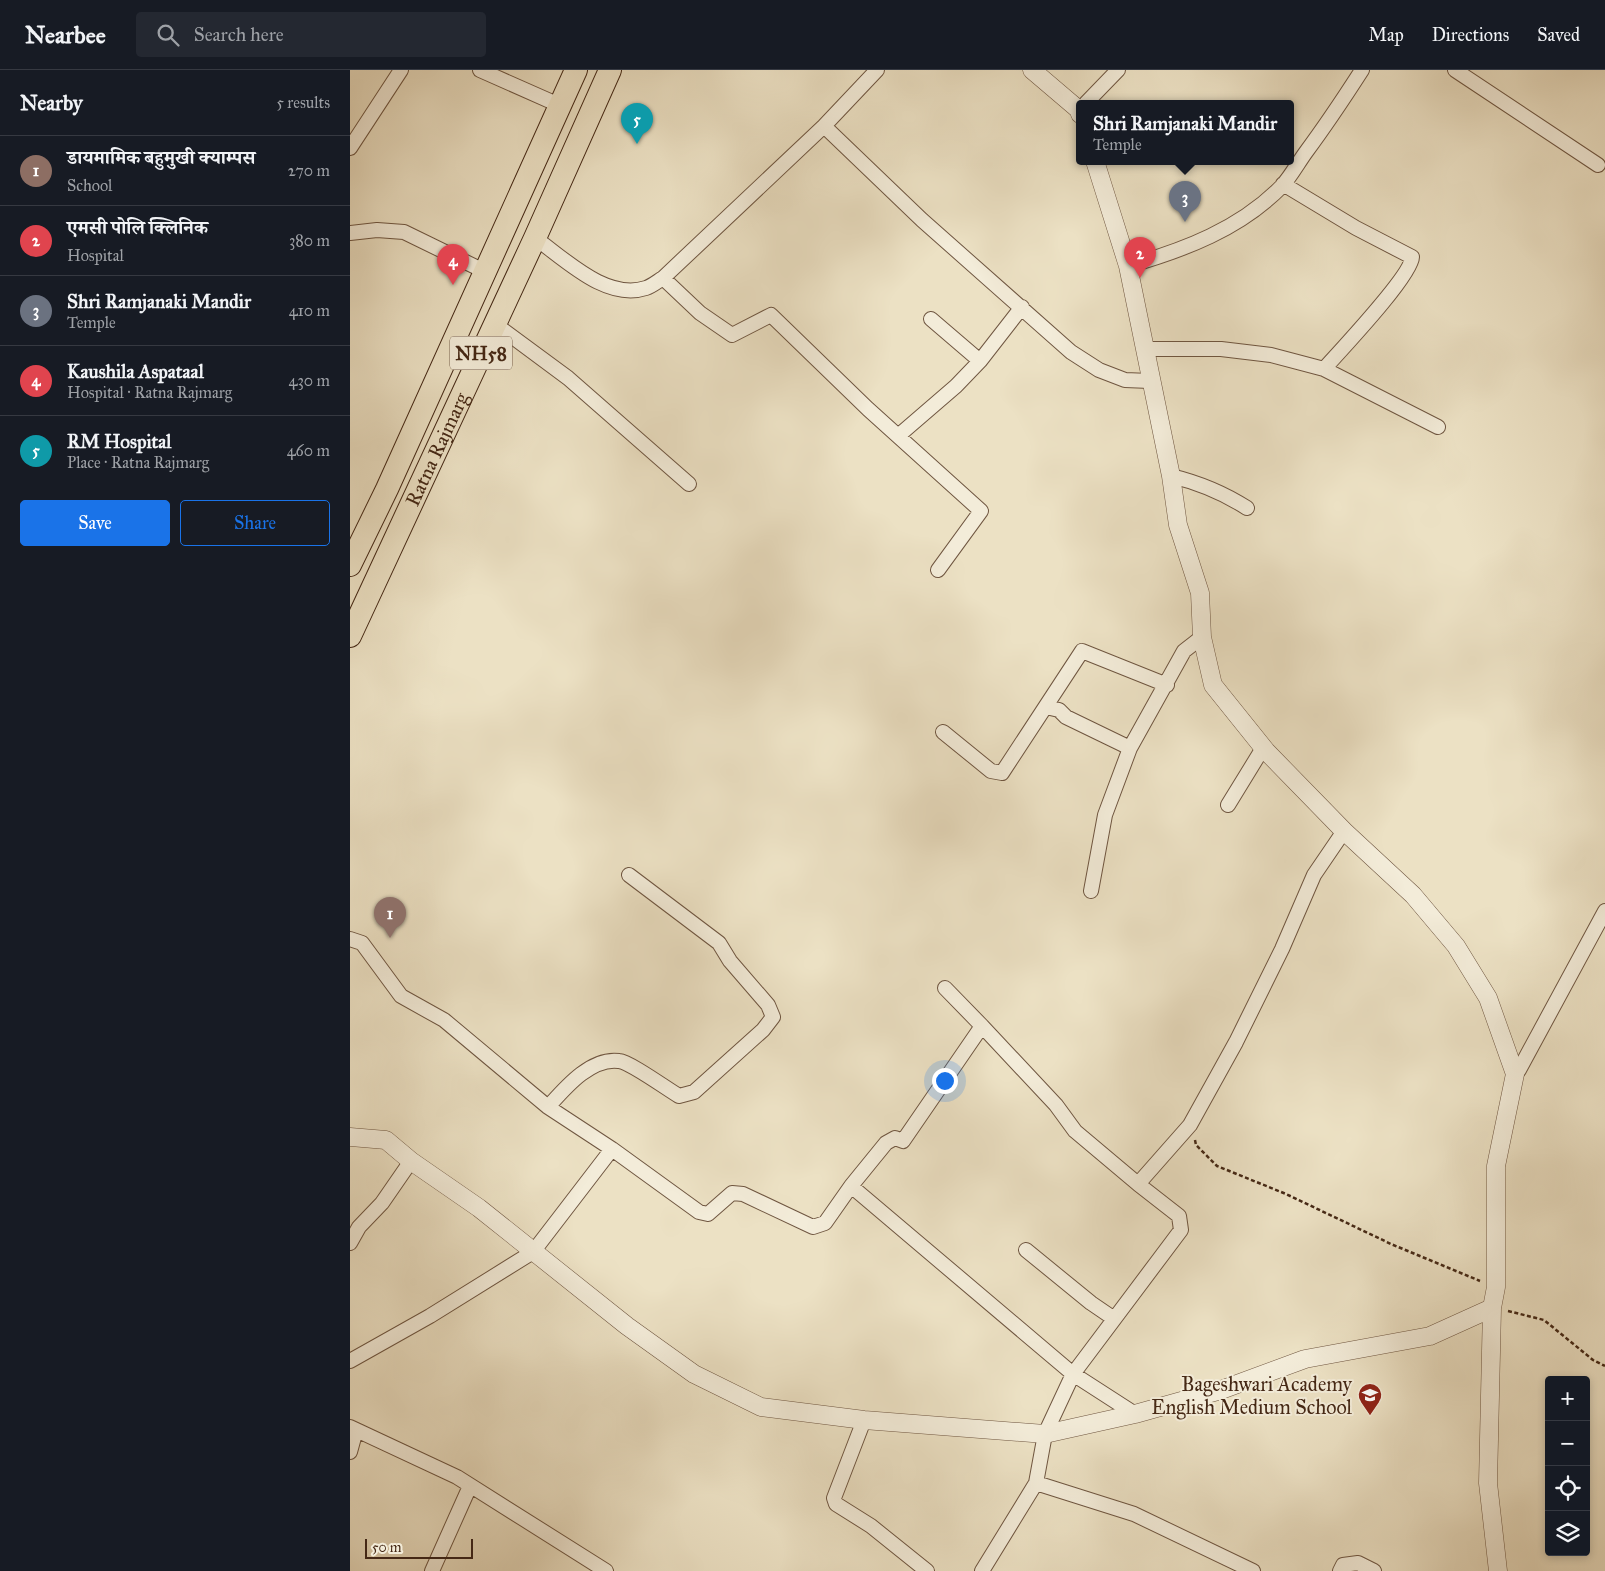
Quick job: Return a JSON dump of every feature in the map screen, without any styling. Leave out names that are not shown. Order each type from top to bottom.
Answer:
[{"type":"highway","name":"Ratna Rajmarg","points":[[350,565],[576,70]]},
{"type":"highway","name":"Ratna Rajmarg","points":[[350,636],[535,238],[610,70]]},
{"type":"street","points":[[350,148],[402,70]]},
{"type":"street","points":[[480,70],[559,105]]},
{"type":"street","points":[[535,238],[596,281],[612,288],[630,290],[646,288],[663,278],[824,126],[877,70]]},
{"type":"street","points":[[1032,70],[1076,105]]},
{"type":"street","points":[[1090,100],[1118,70]]},
{"type":"street","points":[[1128,266],[1174,253],[1216,234],[1265,202],[1283,184],[1332,117],[1362,70]]},
{"type":"street","points":[[1455,70],[1474,75],[1598,165]]},
{"type":"street","points":[[824,126],[922,220],[1071,352],[1099,370],[1125,380],[1150,381]]},
{"type":"street","points":[[1096,165],[1128,266],[1150,381],[1171,476],[1178,525],[1200,593],[1202,637],[1213,685],[1264,748],[1344,831],[1413,895],[1456,946],[1488,998],[1515,1074],[1496,1166],[1496,1287],[1492,1308],[1488,1482],[1498,1571]]},
{"type":"street","points":[[1283,184],[1356,228],[1412,257],[1412,262],[1397,284],[1324,369]]},
{"type":"street","points":[[350,233],[377,230],[404,232],[484,271]]},
{"type":"street","points":[[663,278],[700,313],[732,335],[771,315],[898,436],[981,511],[938,570]]},
{"type":"street","points":[[898,436],[956,386],[980,361],[1022,307]]},
{"type":"street","points":[[931,320],[980,361]]},
{"type":"street","points":[[495,324],[568,378],[689,484]]},
{"type":"street","points":[[1145,349],[1221,349],[1272,356],[1324,369],[1438,427]]},
{"type":"street","points":[[1171,476],[1203,484],[1224,493],[1247,508]]},
{"type":"street","points":[[1091,892],[1105,815],[1130,748],[1167,685],[1184,651],[1202,637]]},
{"type":"street","points":[[943,732],[991,771],[1002,773],[1082,651],[1167,685]]},
{"type":"street","points":[[1046,707],[1059,710],[1066,717],[1130,748]]},
{"type":"street","points":[[1228,805],[1264,748]]},
{"type":"street","points":[[1138,1184],[1190,1125],[1241,1034],[1282,949],[1314,875],[1344,831]]},
{"type":"street","points":[[548,1108],[563,1090],[602,1062],[621,1060],[679,1096],[694,1092],[763,1030],[773,1017],[768,1005],[730,961],[719,944],[629,874]]},
{"type":"street","points":[[1515,1074],[1519,1070],[1605,910]]},
{"type":"street","points":[[350,939],[362,943],[401,996],[444,1020],[548,1108],[612,1149],[690,1206],[708,1214],[732,1193],[743,1194],[813,1227],[819,1227],[825,1223],[851,1186],[886,1143],[895,1138],[903,1141],[982,1026]]},
{"type":"street","points":[[945,988],[1056,1105],[1075,1131],[1179,1216],[1181,1230],[1073,1374],[1046,1434],[1036,1482],[982,1571]]},
{"type":"street","points":[[350,1137],[386,1140],[411,1161],[479,1208],[627,1326],[694,1374],[761,1407],[864,1420],[1046,1434],[1135,1414],[1221,1390],[1305,1358],[1430,1336],[1492,1308]]},
{"type":"street","points":[[350,1361],[430,1316],[533,1252],[612,1149]]},
{"type":"street","points":[[350,1244],[360,1227],[382,1203],[411,1161]]},
{"type":"street","points":[[851,1186],[1073,1374],[1135,1414]]},
{"type":"street","points":[[1026,1250],[1091,1304],[1114,1318]]},
{"type":"street","points":[[864,1420],[834,1498],[836,1504],[871,1526],[927,1571]]},
{"type":"street","points":[[350,1452],[353,1428],[457,1477],[606,1571]]},
{"type":"street","points":[[1036,1482],[1134,1514],[1253,1571]]},
{"type":"street","points":[[432,1571],[470,1486]]},
{"type":"street","points":[[1340,1571],[1343,1565],[1358,1563],[1374,1571]]},
{"type":"path","points":[[1190,1125],[1196,1145],[1217,1166],[1286,1194],[1392,1244],[1496,1287]]},
{"type":"path","points":[[1492,1308],[1544,1320],[1593,1360],[1605,1366]]},
{"type":"place","name":"RM Hospital","points":[[637,144]]},
{"type":"place","name":"Shri Ramjanaki Mandir","points":[[1185,222]]},
{"type":"place","name":"एमसी पोलि क्लिनिक","points":[[1140,278]]},
{"type":"place","name":"Kaushila Aspataal","points":[[453,285]]},
{"type":"place","name":"डायमामिक बहुमुखी क्याम्पस","points":[[390,938]]},
{"type":"place","name":"Bageshwari Academy English Medium School","points":[[1370,1416]]}]
